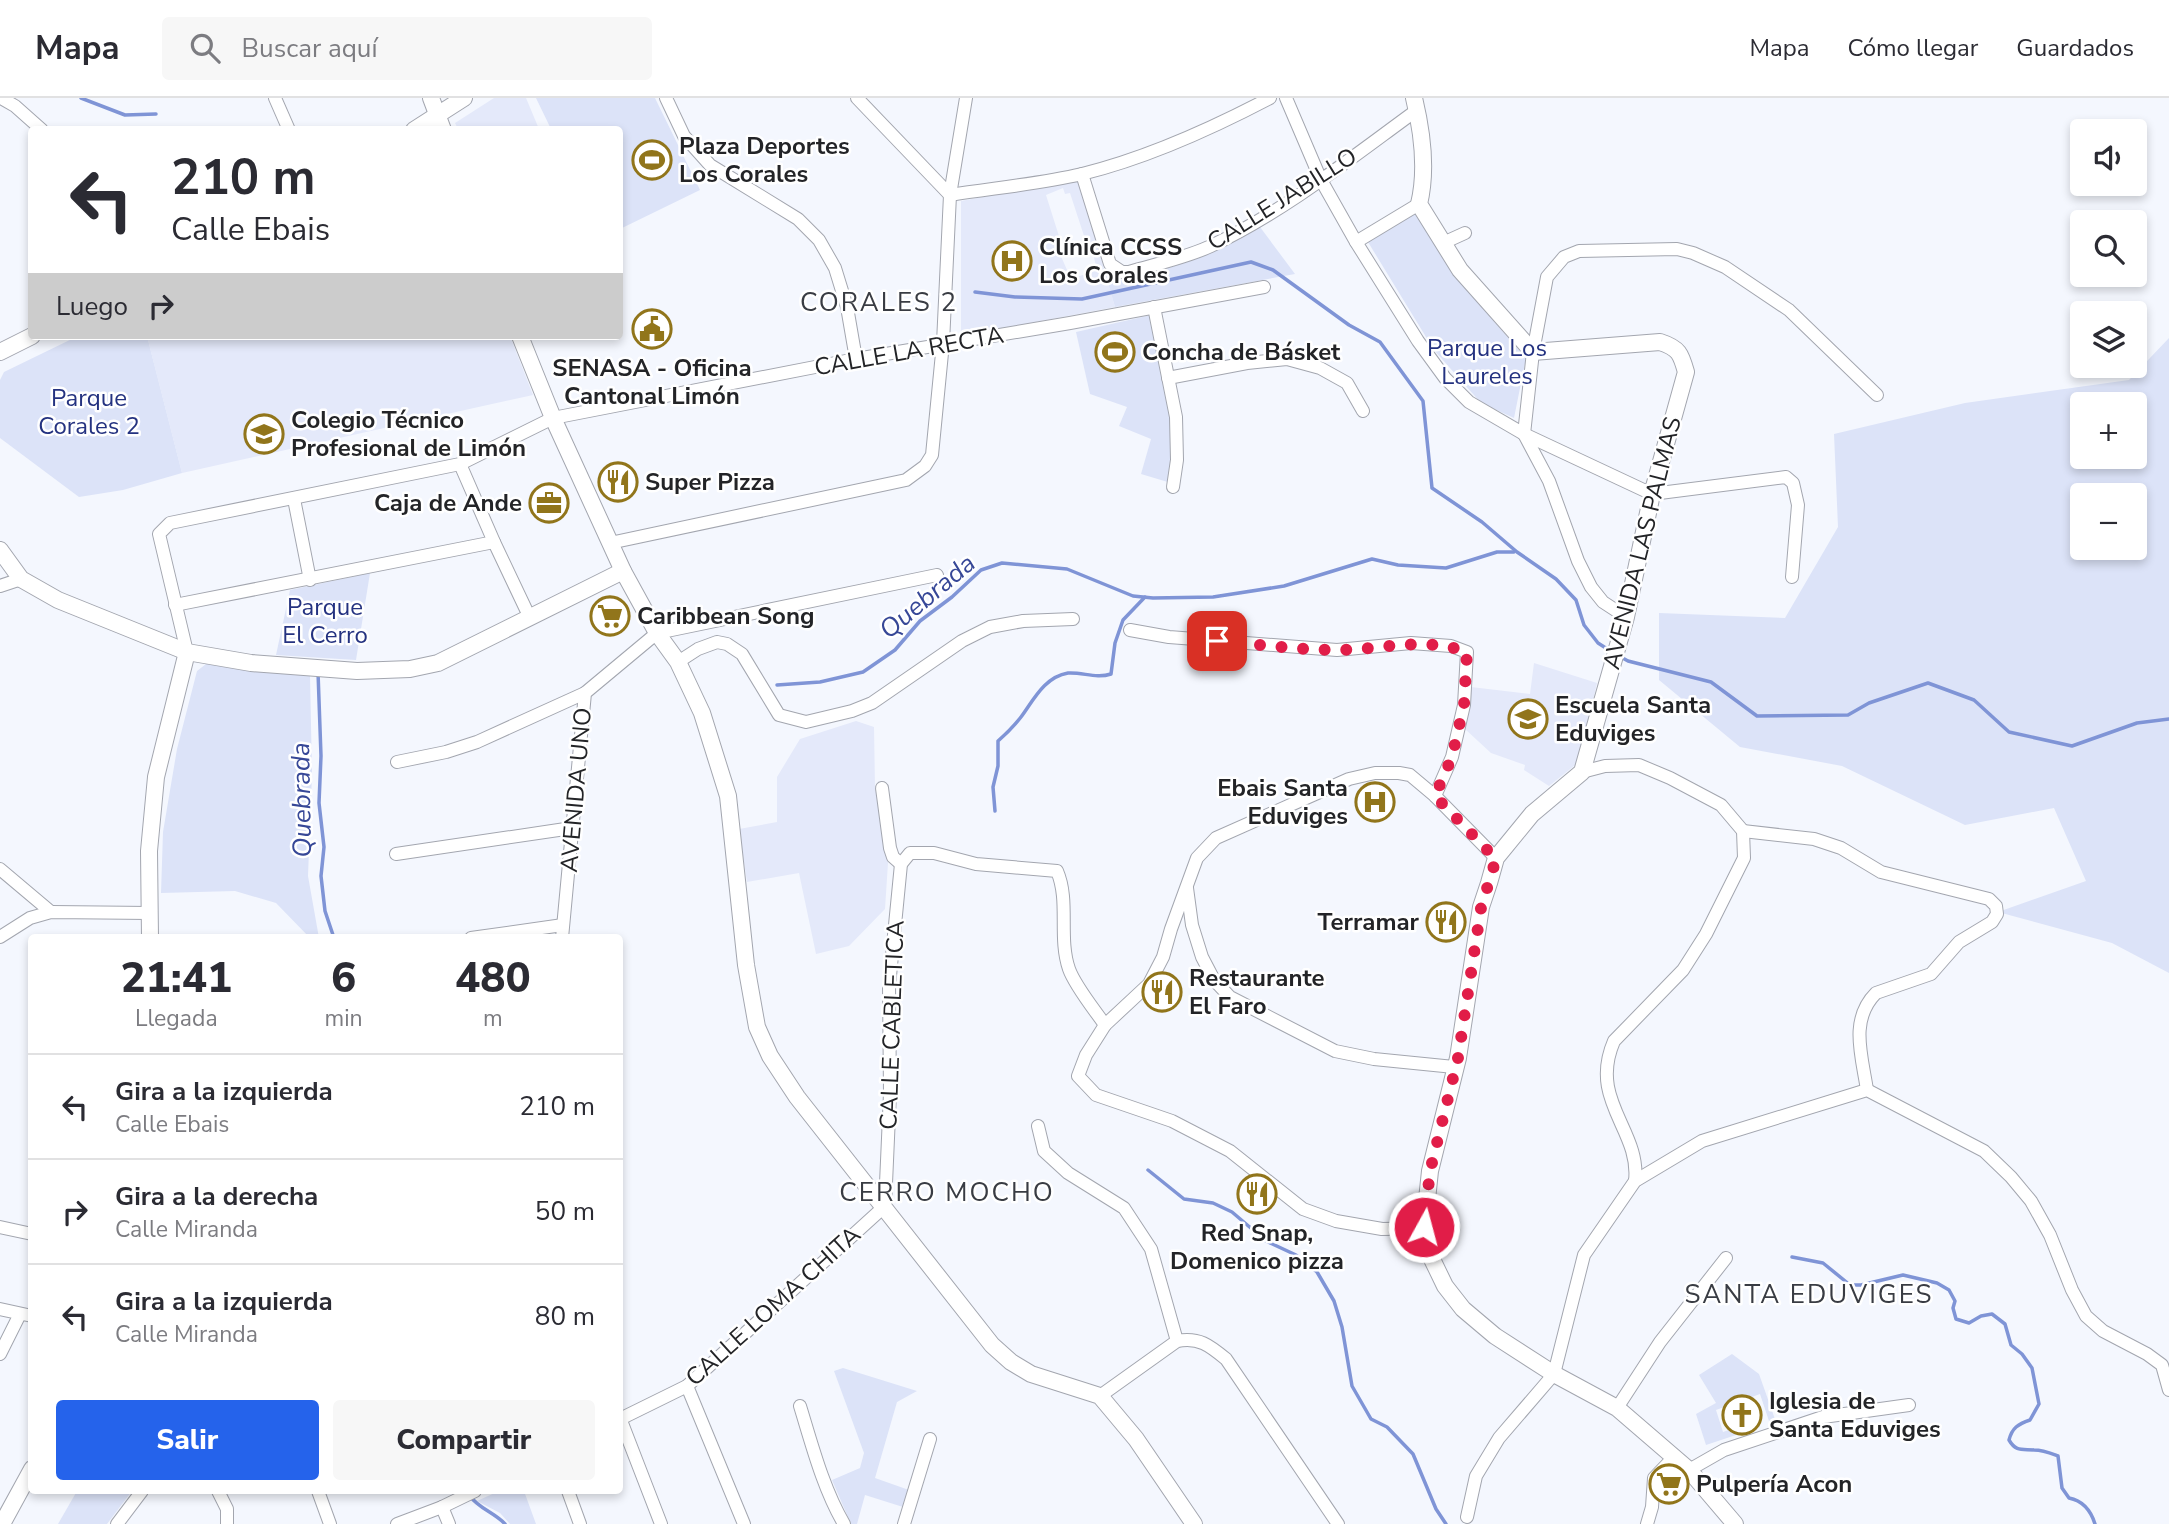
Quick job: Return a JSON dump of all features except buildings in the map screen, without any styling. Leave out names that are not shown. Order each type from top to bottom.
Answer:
[{"type":"street","points":[[1,98],[15,106],[38,126]]},
{"type":"street","points":[[275,98],[287,126]]},
{"type":"street","points":[[431,98],[440,122],[464,98]]},
{"type":"street","points":[[666,98],[684,136],[710,165],[797,219],[819,240],[835,268],[848,307],[856,359]]},
{"type":"street","points":[[857,98],[950,195]]},
{"type":"street","points":[[610,543],[906,480],[925,467],[932,454],[943,343],[950,195],[965,98]]},
{"type":"street","points":[[950,195],[1082,174],[1219,125],[1270,98]]},
{"type":"street","points":[[1286,98],[1321,180],[1356,242],[1418,341],[1445,378],[1469,402],[1524,434],[1652,494],[1786,477],[1793,482],[1798,505],[1791,577]]},
{"type":"street","points":[[1356,242],[1419,204],[1423,188],[1416,104]]},
{"type":"street","name":"CALLE JABILLO","points":[[1082,174],[1110,264],[1122,272],[1210,247],[1255,222],[1321,180],[1416,104]]},
{"type":"street","points":[[1419,204],[1460,270],[1533,352]]},
{"type":"street","points":[[1443,243],[1465,233]]},
{"type":"street","points":[[1626,617],[1603,602],[1591,587],[1578,561],[1549,481],[1524,434],[1533,352],[1547,277],[1564,257],[1579,251],[1677,249],[1725,267],[1789,310],[1877,396]]},
{"type":"street","name":"CALLE LA RECTA","points":[[175,605],[159,534],[170,523],[460,464],[553,418],[856,359],[1264,287]]},
{"type":"street","points":[[1154,307],[1177,429],[1173,487]]},
{"type":"street","points":[[1,350],[28,338]]},
{"type":"street","points":[[522,340],[553,418],[623,570],[657,633],[678,662],[702,713],[728,796],[746,965],[757,1027],[769,1056],[797,1097],[992,1345],[1011,1362],[1031,1374],[1100,1396],[1136,1438],[1194,1524]]},
{"type":"street","name":"AVENIDA LAS PALMAS","points":[[1533,352],[1660,342],[1671,345],[1681,354],[1686,372],[1652,494],[1626,617],[1581,772]]},
{"type":"street","points":[[1168,378],[1247,363],[1287,359],[1320,368],[1347,383],[1363,411]]},
{"type":"street","points":[[460,464],[530,618]]},
{"type":"street","points":[[293,499],[310,580]]},
{"type":"street","points":[[150,934],[149,852],[156,776],[187,652],[175,605],[494,542]]},
{"type":"street","points":[[0,550],[21,579],[58,600],[187,652],[251,663],[357,671],[410,669],[438,663],[623,570]]},
{"type":"street","points":[[657,633],[937,575]]},
{"type":"street","points":[[0,586],[21,579]]},
{"type":"street","points":[[678,662],[698,649],[717,642],[727,644],[742,653],[779,715],[806,722],[872,704],[961,641],[990,627],[1023,621],[1073,619]]},
{"type":"street","points":[[1130,629],[1169,637],[1337,650],[1411,643],[1451,646],[1467,652],[1464,705],[1452,757],[1435,796]]},
{"type":"street","name":"AVENIDA UNO","points":[[562,932],[585,693],[657,633]]},
{"type":"street","points":[[397,762],[477,743],[585,693]]},
{"type":"street","points":[[1635,1181],[1634,1154],[1608,1090],[1605,1065],[1608,1055],[1614,1041],[1683,970],[1706,934],[1744,858],[1742,831],[1721,805],[1639,765],[1605,766],[1581,772],[1532,814],[1496,859],[1481,908],[1454,1067],[1430,1171],[1424,1227],[1431,1257],[1445,1286],[1463,1309],[1495,1336],[1554,1374],[1618,1408],[1675,1456],[1735,1524]]},
{"type":"street","points":[[1424,1227],[1382,1229],[1336,1221],[1303,1209],[1230,1151],[1172,1121],[1096,1095],[1078,1076],[1086,1055],[1105,1025],[1149,985],[1163,957],[1196,858],[1216,838],[1349,779],[1399,773],[1410,775],[1421,782],[1496,859]]},
{"type":"street","points":[[883,788],[890,848],[893,857],[901,864],[909,853],[934,853],[976,864],[1057,871],[1063,884],[1063,932],[1069,971],[1105,1025]]},
{"type":"street","points":[[396,854],[572,828]]},
{"type":"street","points":[[1742,831],[1814,839],[1841,848],[1881,872],[1989,899],[1996,906],[1997,914],[1992,922],[1959,942],[1931,974],[1876,993],[1870,999],[1858,1028],[1867,1090]]},
{"type":"street","name":"CALLE CABLETICA","points":[[885,1206],[890,1093],[889,986],[901,864]]},
{"type":"street","points":[[0,869],[51,912]]},
{"type":"street","points":[[1186,884],[1192,925],[1202,957],[1214,980],[1230,998],[1335,1051],[1374,1059],[1454,1067]]},
{"type":"street","points":[[0,937],[30,918],[51,912],[150,913]]},
{"type":"street","points":[[532,934],[562,932]]},
{"type":"street","points":[[1467,1517],[1476,1476],[1481,1466],[1499,1437],[1554,1374],[1584,1255],[1635,1181],[1702,1141],[1867,1090],[1984,1151],[2011,1177],[2031,1201],[2050,1236],[2086,1316],[2103,1331],[2162,1365],[2169,1390]]},
{"type":"street","points":[[1038,1126],[1044,1151],[1068,1173],[1124,1208],[1150,1249],[1177,1341]]},
{"type":"street","name":"CALLE LOMA CHITA","points":[[623,1418],[687,1386],[885,1206]]},
{"type":"street","points":[[0,1227],[28,1233]]},
{"type":"street","points":[[1618,1408],[1660,1342],[1726,1258]]},
{"type":"street","points":[[0,1309],[26,1315],[0,1354]]},
{"type":"street","points":[[1100,1396],[1177,1341],[1192,1338],[1212,1347],[1226,1359],[1338,1524]]},
{"type":"street","points":[[687,1386],[744,1524]]},
{"type":"street","points":[[1689,1470],[1724,1450],[1823,1418],[1909,1405]]},
{"type":"street","points":[[800,1406],[811,1444],[844,1524]]},
{"type":"street","points":[[623,1427],[661,1524]]},
{"type":"street","points":[[904,1524],[930,1439]]},
{"type":"street","points":[[1647,1524],[1652,1507],[1654,1478],[1675,1456]]},
{"type":"street","points":[[3,1516],[28,1475]]},
{"type":"street","points":[[117,1524],[140,1494]]},
{"type":"street","points":[[220,1494],[227,1509],[228,1521]]},
{"type":"street","points":[[319,1494],[330,1524]]},
{"type":"street","points":[[397,1524],[469,1494]]},
{"type":"street","points":[[569,1494],[580,1524]]},
{"type":"street","points":[[442,1507],[449,1524]]},
{"type":"shaded area","points":[[494,98],[526,98],[538,126],[456,126],[455,123]]},
{"type":"shaded area","name":"Clínica CCSS Los Corales","points":[[1078,179],[1115,307],[961,336],[961,201]],"holes":[[[1063,188],[1065,194],[1070,193],[1086,242],[1090,241],[1097,270],[1071,279],[1060,254],[1064,252],[1046,195]]]},
{"type":"shaded area","name":"Colegio Técnico Profesional de Limón","points":[[148,340],[512,340],[533,395],[182,473]]},
{"type":"shaded area","name":"Escuela Santa Eduviges","points":[[1534,663],[1597,683],[1579,762],[1549,786],[1524,770],[1525,765],[1491,753],[1465,729],[1471,687],[1530,694]]},
{"type":"shaded area","points":[[856,721],[874,727],[875,787],[888,863],[885,909],[849,946],[816,954],[799,873],[747,882],[739,829],[777,822],[777,777],[800,739]]},
{"type":"green space","name":"Plaza Deportes Los Corales","points":[[536,98],[655,98],[700,190],[623,228],[623,126],[550,126]]},
{"type":"green space","name":"Parque Los Laureles","points":[[1416,213],[1439,252],[1526,358],[1514,418],[1481,403],[1434,350],[1368,242]]},
{"type":"green space","points":[[1260,227],[1295,274],[1115,307],[1105,273],[1121,276],[1162,270],[1206,254]]},
{"type":"green space","points":[[1151,315],[1172,419],[1171,483],[1141,474],[1151,439],[1119,426],[1127,407],[1090,394],[1076,332]]},
{"type":"green space","points":[[2169,338],[2169,973],[2112,943],[1998,912],[2086,881],[2054,808],[1965,825],[1842,766],[1740,747],[1659,680],[1659,613],[1785,618],[1838,527],[1834,434],[1965,403],[2131,378],[2147,378],[2147,361]]},
{"type":"green space","name":"Parque Corales 2","points":[[70,340],[148,340],[182,473],[123,490],[79,497],[0,438],[0,380],[4,372]]},
{"type":"green space","name":"Parque El Cerro","points":[[370,573],[356,660],[276,655],[290,590]]},
{"type":"green space","points":[[222,663],[310,676],[312,773],[308,876],[318,934],[306,934],[276,903],[235,891],[161,893],[163,832],[177,749],[197,671],[206,664]]},
{"type":"green space","points":[[1732,1354],[1759,1374],[1776,1422],[1770,1424],[1760,1394],[1716,1410],[1723,1432],[1757,1420],[1760,1427],[1706,1445],[1696,1414],[1716,1403],[1699,1375]]},
{"type":"green space","points":[[843,1368],[917,1391],[897,1402],[875,1478],[909,1490],[903,1507],[865,1495],[857,1524],[851,1524],[832,1480],[860,1468],[864,1453],[834,1371]]},
{"type":"green space","points":[[75,1494],[130,1494],[107,1524],[58,1524]]},
{"type":"green space","points":[[492,1494],[525,1494],[536,1524],[510,1524],[500,1513],[477,1501]]},
{"type":"waterway","points":[[81,98],[125,115],[156,114]]},
{"type":"waterway","points":[[975,292],[1015,297],[1082,299],[1251,262],[1273,270],[1349,325],[1380,342],[1423,401],[1432,488],[1482,522],[1517,552],[1556,579],[1576,600],[1584,625],[1598,643],[1612,652]]},
{"type":"waterway","name":"Quebrada","points":[[777,685],[820,682],[863,672],[895,650],[920,621],[952,597],[981,570],[1002,563],[1067,569],[1133,596],[1213,597],[1284,586],[1372,559],[1398,565],[1446,568],[1497,552],[1514,552]]},
{"type":"waterway","name":"Quebrada","points":[[995,811],[993,787],[998,766],[998,741],[1052,679],[1068,673],[1100,676],[1111,674],[1115,643],[1123,620],[1145,597]]},
{"type":"waterway","points":[[1619,656],[1628,661],[1711,682],[1757,716],[1848,715],[1869,703],[1928,683],[1974,700],[2009,732],[2072,746],[2137,723],[2169,719]]},
{"type":"waterway","name":"Quebrada","points":[[318,672],[321,756],[319,803],[324,847],[321,876],[325,911],[333,934]]},
{"type":"waterway","name":"Quebrada","points":[[1148,1170],[1184,1199],[1213,1203],[1232,1212],[1266,1241],[1296,1255],[1317,1272],[1334,1301],[1342,1327],[1352,1386],[1371,1419],[1387,1427],[1413,1454],[1436,1509],[1446,1524]]},
{"type":"waterway","name":"Quebrada","points":[[1792,1257],[1823,1263],[1850,1285],[1903,1275],[1937,1283],[1949,1290],[1955,1301],[1953,1308],[1956,1319],[1969,1323],[1981,1316],[1992,1314],[2005,1324],[2011,1345],[2032,1368],[2039,1404],[2030,1420],[2016,1427],[2009,1440],[2020,1449],[2058,1456],[2062,1488],[2069,1498],[2086,1507],[2095,1524]]},
{"type":"waterway","name":"Quebrada","points":[[470,1496],[505,1524]]},
{"type":"place","name":"Plaza Deportes Los Corales","points":[[652,160]]},
{"type":"place","name":"Clínica CCSS Los Corales","points":[[1012,261]]},
{"type":"place","name":"SENASA - Oficina Cantonal Limón","points":[[652,329]]},
{"type":"place","name":"Concha de Básket","points":[[1115,352]]},
{"type":"place","name":"Colegio Técnico Profesional de Limón","points":[[264,434]]},
{"type":"place","name":"Super Pizza","points":[[618,482]]},
{"type":"place","name":"Caja de Ande","points":[[549,503]]},
{"type":"place","name":"Caribbean Song","points":[[610,616]]},
{"type":"place","name":"Escuela Santa Eduviges","points":[[1528,719]]},
{"type":"place","name":"Ebais Santa Eduviges","points":[[1375,802]]},
{"type":"place","name":"Terramar","points":[[1446,922]]},
{"type":"place","name":"Restaurante El Faro","points":[[1162,992]]},
{"type":"place","name":"Red Snap, Domenico pizza","points":[[1257,1194]]},
{"type":"place","name":"Iglesia de Santa Eduviges","points":[[1742,1415]]},
{"type":"place","name":"Pulpería Acon","points":[[1669,1484]]},
{"type":"district","name":"CORALES 2","points":[[879,302]]},
{"type":"district","name":"CERRO MOCHO","points":[[947,1192]]},
{"type":"district","name":"SANTA EDUVIGES","points":[[1809,1294]]},
{"type":"route","points":[[1217,641],[1337,650],[1411,643],[1451,646],[1467,652],[1464,705],[1452,757],[1435,796],[1496,859],[1481,908],[1458,1058],[1430,1171],[1424,1227]]}]
